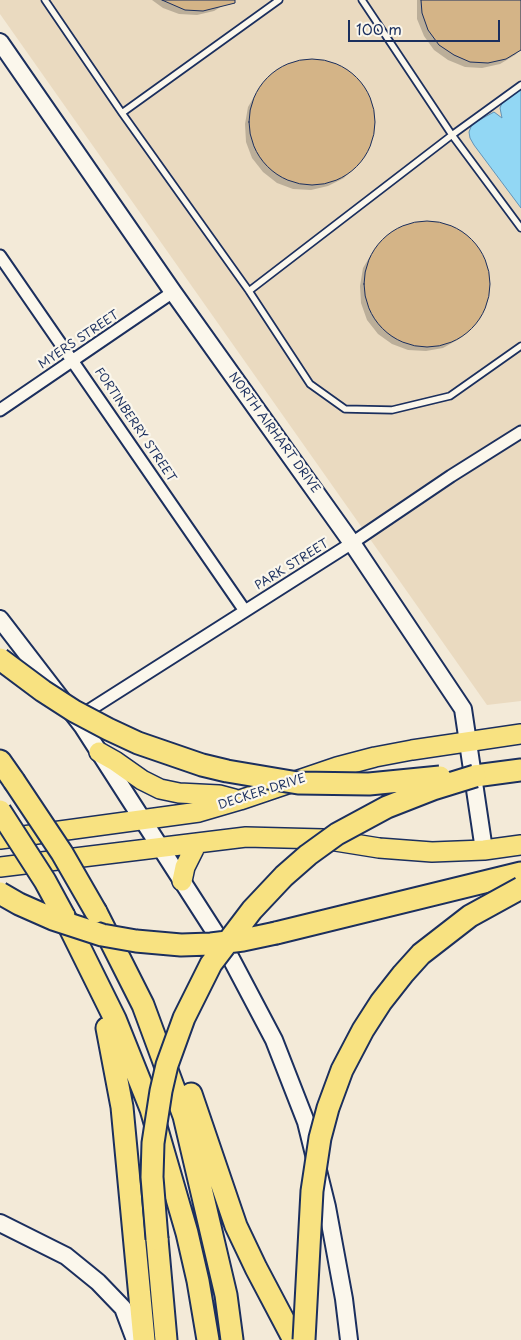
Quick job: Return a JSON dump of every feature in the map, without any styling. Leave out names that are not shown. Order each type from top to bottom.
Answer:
[{"type":"highway","points":[[0,659],[43,691],[74,711],[108,729],[172,756],[227,771],[298,783],[377,784],[453,776],[475,776],[521,770]]},
{"type":"highway","points":[[0,761],[62,853],[96,912],[143,1005],[184,1116],[226,1295],[232,1340]]},
{"type":"highway","points":[[166,1340],[153,1200],[153,1143],[161,1091],[170,1058],[184,1018],[207,972],[234,932],[252,910],[284,876],[330,839],[361,820],[410,797],[475,776]]},
{"type":"highway","points":[[0,811],[45,881],[91,967],[115,1019],[164,1150],[189,1242],[208,1340]]},
{"type":"highway","points":[[0,893],[19,904],[53,919],[102,935],[159,944],[211,944],[276,933],[521,873]]},
{"type":"highway","points":[[304,1340],[312,1191],[320,1138],[328,1108],[342,1070],[363,1030],[381,1002],[402,974],[421,954],[470,916],[521,888]]},
{"type":"highway","points":[[91,967],[113,1051],[122,1107],[144,1340]]},
{"type":"highway","points":[[143,1005],[164,1029],[191,1095],[236,1226],[294,1340]]},
{"type":"main road","name":"NORTH AIRHART DRIVE","points":[[0,42],[173,292],[352,543],[463,709],[484,850]]},
{"type":"main road","points":[[0,619],[100,752],[227,951],[274,1040],[306,1122],[327,1207],[349,1340]]},
{"type":"main road","name":"DECKER DRIVE","points":[[0,839],[199,812],[375,757],[521,734]]},
{"type":"main road","points":[[100,752],[115,760],[142,780],[160,789],[179,793],[220,795],[240,800]]},
{"type":"main road","points":[[0,867],[246,837],[323,839],[407,851],[432,852],[484,850],[521,845]]},
{"type":"main road","points":[[182,881],[185,868],[198,844]]},
{"type":"main road","points":[[0,1223],[66,1256],[98,1282],[122,1308],[135,1340]]},
{"type":"street","name":"FORTINBERRY STREET","points":[[0,256],[245,611]]},
{"type":"street","name":"MYERS STREET","points":[[0,410],[173,292]]},
{"type":"street","name":"PARK STREET","points":[[76,718],[352,543],[451,476],[521,432]]},
{"type":"lane","points":[[45,0],[122,113],[249,292],[310,384],[345,409],[392,410],[450,396],[521,346]]},
{"type":"lane","points":[[122,113],[279,0]]},
{"type":"lane","points":[[362,0],[452,135],[521,228]]},
{"type":"lane","points":[[249,292],[452,135],[521,85]]},
{"type":"shaded area","points":[[0,0],[521,0],[521,701],[487,705],[0,14]]},
{"type":"water","points":[[521,88],[521,208],[474,145],[469,132],[472,124],[494,112],[502,118],[500,108],[502,103]]},
{"type":"building","points":[[162,0],[235,0],[235,3],[203,11],[185,10]]},
{"type":"building","points":[[421,0],[521,0],[521,50],[506,59],[488,63],[470,62],[454,55],[439,45],[428,30],[422,13]]},
{"type":"building","points":[[312,59],[336,64],[356,78],[370,98],[375,122],[370,146],[356,166],[336,180],[312,185],[288,180],[268,166],[254,146],[249,122],[254,98],[268,78],[288,64]]},
{"type":"building","points":[[427,221],[451,226],[471,240],[485,260],[490,284],[485,308],[471,328],[451,342],[427,347],[403,342],[383,328],[369,308],[364,284],[369,260],[383,240],[403,226]]}]
